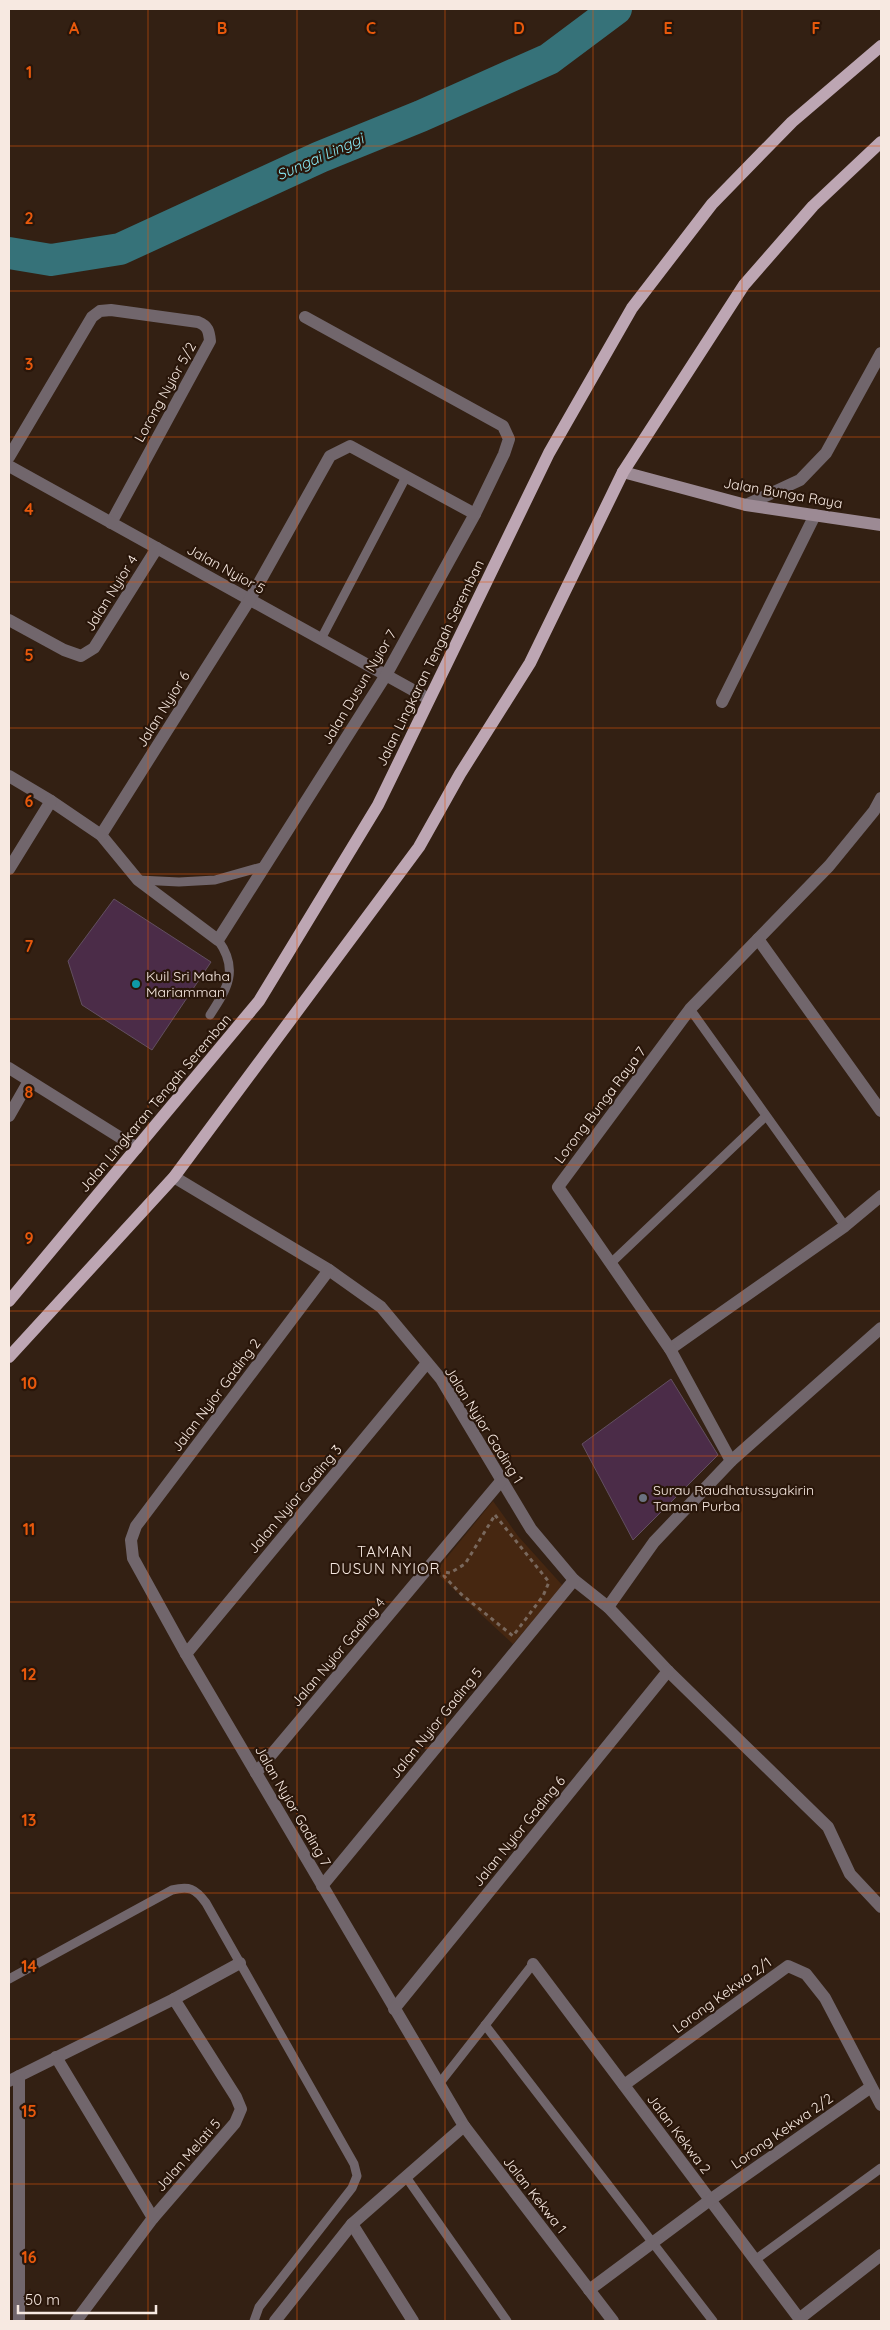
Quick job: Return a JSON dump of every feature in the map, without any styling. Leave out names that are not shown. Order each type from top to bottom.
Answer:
[{"type":"main road","name":"Jalan Lingkaran Tengah Seremban","points":[[9,1301],[259,1001],[378,805],[549,453],[632,308],[712,204],[792,122],[881,46]]},
{"type":"main road","points":[[9,1356],[174,1177],[419,846],[460,774],[530,663],[623,472],[744,285],[813,206],[881,142]]},
{"type":"street","name":"Lorong Nyior 5/2","points":[[9,457],[92,317],[100,311],[111,310],[198,322],[205,325],[210,332],[210,341],[111,523]]},
{"type":"street","name":"Jalan Dusun Nyior 7","points":[[218,940],[386,675],[475,514],[504,454],[509,439],[503,426],[305,317]]},
{"type":"street","points":[[746,505],[800,480],[826,452],[881,353]]},
{"type":"street","name":"Jalan Nyior 6","points":[[101,835],[250,600],[330,456],[350,446],[406,477]]},
{"type":"street","name":"Jalan Nyior 5","points":[[9,466],[429,699]]},
{"type":"street","name":"Jalan Bunga Raya","points":[[623,472],[746,505],[881,525]]},
{"type":"street","points":[[406,477],[475,514]]},
{"type":"street","points":[[722,702],[815,515]]},
{"type":"street","name":"Jalan Nyior 4","points":[[9,620],[64,650],[81,656],[94,648],[157,548]]},
{"type":"street","points":[[9,776],[51,801],[101,835],[138,880],[218,940]]},
{"type":"street","name":"Lorong Bunga Raya 7","points":[[731,1462],[670,1349],[558,1187],[690,1009],[829,866],[874,811],[881,798]]},
{"type":"street","points":[[9,869],[51,801]]},
{"type":"street","points":[[758,940],[881,1111]]},
{"type":"street","points":[[9,1068],[137,1148]]},
{"type":"street","points":[[9,1116],[29,1081]]},
{"type":"street","name":"Jalan Nyior Gading 1","points":[[174,1177],[329,1270],[381,1308],[441,1379],[500,1481],[532,1529],[574,1580],[608,1607],[668,1671],[828,1827],[850,1874],[881,1907]]},
{"type":"street","points":[[670,1349],[845,1226],[881,1196]]},
{"type":"street","name":"Jalan Nyior Gading 2","points":[[131,1540],[136,1526],[329,1270]]},
{"type":"street","points":[[608,1607],[654,1542],[731,1462],[881,1328]]},
{"type":"street","name":"Jalan Nyior Gading 3","points":[[186,1654],[427,1363]]},
{"type":"street","name":"Jalan Nyior Gading 4","points":[[256,1773],[500,1481]]},
{"type":"street","name":"Jalan Nyior Gading 7","points":[[131,1540],[133,1558],[186,1654],[439,2084]]},
{"type":"street","name":"Jalan Nyior Gading 5","points":[[322,1886],[574,1580]]},
{"type":"street","name":"Jalan Nyior Gading 6","points":[[394,2009],[668,1671]]},
{"type":"street","points":[[19,2321],[14,2078],[174,1999],[240,1963]]},
{"type":"street","name":"Jalan Kekwa 2","points":[[533,1964],[800,2320]]},
{"type":"street","name":"Lorong Kekwa 2/1","points":[[624,2084],[788,1966],[806,1974],[825,1998],[872,2087]]},
{"type":"street","name":"Jalan Melati 5","points":[[76,2321],[153,2218],[235,2123],[241,2109],[236,2096],[174,1999]]},
{"type":"street","points":[[56,2057],[153,2218]]},
{"type":"street","name":"Jalan Kekwa 1","points":[[439,2084],[464,2126],[613,2321]]},
{"type":"street","points":[[872,2087],[881,2105]]},
{"type":"street","name":"Lorong Kekwa 2/2","points":[[589,2290],[710,2200],[872,2087]]},
{"type":"street","points":[[275,2321],[352,2224],[464,2126]]},
{"type":"street","points":[[352,2224],[413,2321]]},
{"type":"street","points":[[800,2320],[881,2255]]},
{"type":"lane","points":[[322,639],[406,477]]},
{"type":"lane","points":[[138,880],[179,882],[215,880],[264,866]]},
{"type":"lane","points":[[210,1015],[226,991],[230,971],[226,951],[218,940]]},
{"type":"lane","points":[[690,1009],[845,1226]]},
{"type":"lane","points":[[611,1263],[766,1116]]},
{"type":"lane","points":[[9,1979],[172,1890],[186,1887],[197,1890],[206,1902],[354,2164],[357,2176],[352,2188],[259,2307],[254,2321]]},
{"type":"lane","points":[[439,2084],[533,1964]]},
{"type":"lane","points":[[485,2025],[713,2321]]},
{"type":"lane","points":[[755,2260],[881,2168]]},
{"type":"lane","points":[[406,2177],[507,2321]]},
{"type":"path","points":[[495,1515],[549,1582],[544,1596],[513,1636],[465,1597],[444,1576],[445,1572],[450,1573],[465,1564],[495,1515]]},
{"type":"shaded area","points":[[493,1501],[518,1536],[563,1586],[513,1644],[435,1572]]},
{"type":"building","name":"Kuil Sri Maha Mariamman","points":[[114,899],[211,962],[152,1050],[82,1005],[68,961]]},
{"type":"building","name":"Surau Raudhatussyakirin Taman Purba","points":[[671,1379],[718,1455],[633,1540],[582,1444]]},
{"type":"waterway","name":"Sungai Linggi","points":[[9,253],[51,260],[120,249],[320,157],[421,116],[549,59],[616,9]]},
{"type":"place","name":"Kuil Sri Maha Mariamman","points":[[136,984]]},
{"type":"place","name":"Surau Raudhatussyakirin Taman Purba","points":[[643,1498]]},
{"type":"district","name":"TAMAN DUSUN NYIOR","points":[[385,1560]]}]
